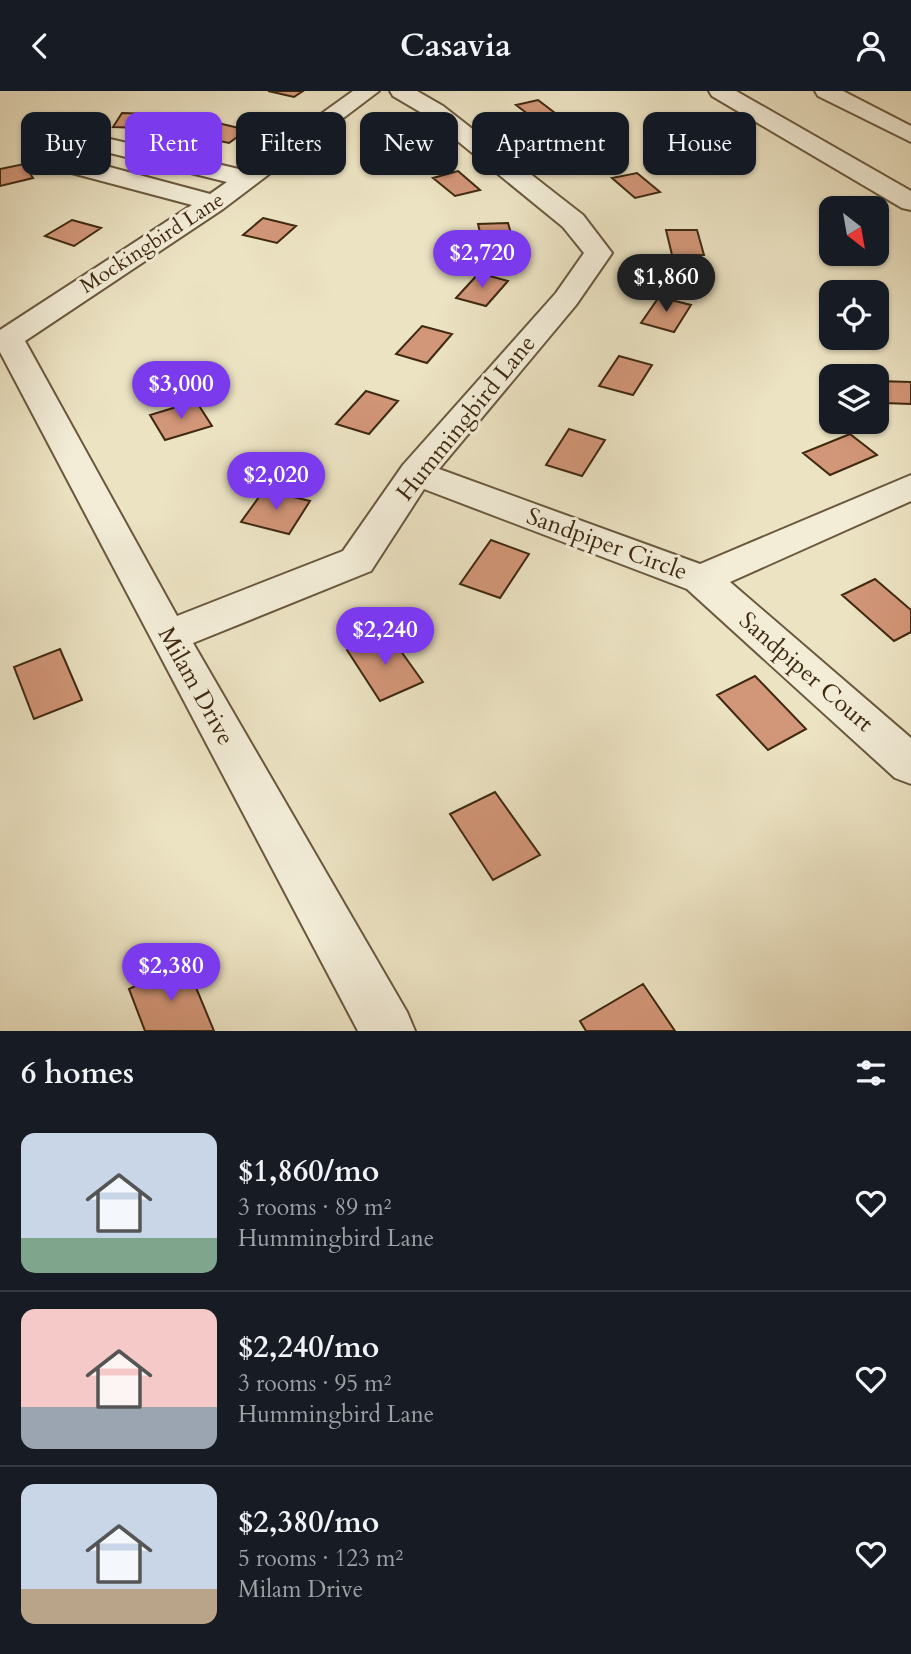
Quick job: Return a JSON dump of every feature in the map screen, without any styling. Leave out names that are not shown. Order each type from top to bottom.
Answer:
[{"type":"street","name":"Mockingbird Lane","points":[[4,339],[214,203],[368,91]]},
{"type":"street","name":"Hummingbird Lane","points":[[168,636],[357,561],[416,473],[566,299],[598,253],[573,221],[435,111],[401,91]]},
{"type":"street","points":[[720,91],[911,202]]},
{"type":"street","points":[[826,91],[911,135]]},
{"type":"street","points":[[214,203],[77,167],[74,159],[92,147],[110,146],[247,179]]},
{"type":"street","name":"Milam Drive","points":[[4,339],[388,1031]]},
{"type":"street","name":"Sandpiper Circle","points":[[416,473],[701,579],[911,488]]},
{"type":"street","name":"Sandpiper Court","points":[[701,579],[911,765]]},
{"type":"building","points":[[268,91],[303,91],[294,97]]},
{"type":"building","points":[[538,100],[554,112],[525,112],[516,105]]},
{"type":"building","points":[[122,113],[125,113],[125,127],[113,127]]},
{"type":"building","points":[[222,124],[236,127],[236,138],[229,143],[222,142]]},
{"type":"building","points":[[21,165],[21,175],[31,175],[33,178],[0,186],[0,169]]},
{"type":"building","points":[[458,171],[480,190],[455,196],[433,178],[458,175]]},
{"type":"building","points":[[637,173],[660,192],[635,198],[612,178]]},
{"type":"building","points":[[263,218],[296,226],[277,243],[243,235]]},
{"type":"building","points":[[72,220],[101,228],[74,246],[45,236]]},
{"type":"building","points":[[508,223],[515,247],[484,249],[478,224]]},
{"type":"building","points":[[666,230],[697,230],[704,255],[672,255]]},
{"type":"building","points":[[479,273],[508,281],[486,306],[456,298]]},
{"type":"building","points":[[659,297],[691,305],[674,332],[641,323]]},
{"type":"building","points":[[422,326],[452,334],[427,363],[396,354]]},
{"type":"building","points":[[619,356],[652,365],[633,395],[599,386]]},
{"type":"building","points":[[889,381],[911,382],[911,404],[889,403]]},
{"type":"building","points":[[366,391],[398,401],[369,434],[336,424]]},
{"type":"building","points":[[196,401],[212,426],[165,440],[150,415]]},
{"type":"building","points":[[569,429],[605,440],[582,476],[546,465]]},
{"type":"building","points":[[850,434],[877,455],[830,475],[803,453]]},
{"type":"building","points":[[264,490],[310,501],[289,534],[241,522]]},
{"type":"building","points":[[491,540],[529,554],[500,598],[460,584]]},
{"type":"building","points":[[875,579],[911,610],[911,632],[894,641],[842,595]]},
{"type":"building","points":[[388,633],[423,682],[380,701],[347,650]]},
{"type":"building","points":[[60,649],[82,700],[34,719],[14,667]]},
{"type":"building","points":[[755,676],[806,729],[768,750],[717,695]]},
{"type":"building","points":[[495,792],[540,855],[493,880],[450,814]]},
{"type":"building","points":[[185,961],[214,1031],[145,1031],[129,989]]},
{"type":"building","points":[[643,984],[675,1031],[586,1031],[580,1021]]}]
